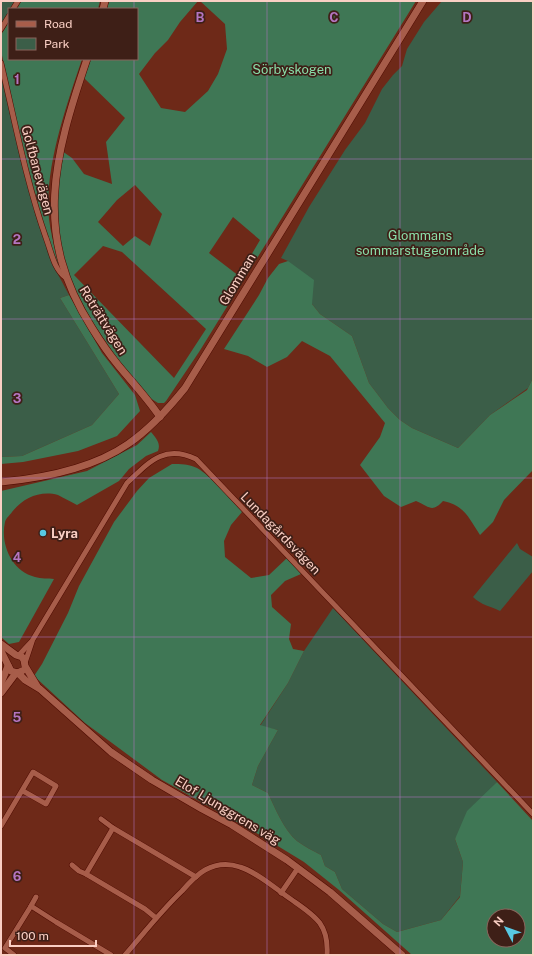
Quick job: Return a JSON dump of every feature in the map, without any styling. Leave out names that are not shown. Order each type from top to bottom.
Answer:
[{"type":"street","name":"Glomman","points":[[1,482],[38,477],[78,468],[128,444],[160,417],[185,388],[423,1]]},
{"type":"street","points":[[1,30],[8,18]]},
{"type":"street","name":"Reträttvägen","points":[[87,60],[58,158],[55,180],[54,219],[60,255],[66,278],[81,308],[103,344],[160,417]]},
{"type":"street","name":"Golfbanevägen","points":[[1,63],[34,205],[54,260],[61,274],[66,278]]},
{"type":"street","name":"Lundagårdsvägen","points":[[25,665],[32,641],[126,482],[144,467],[166,454],[175,452],[186,454],[196,459],[533,814]]},
{"type":"street","name":"Lundagårdsvägen","points":[[17,655],[32,641]]},
{"type":"street","points":[[1,644],[22,657],[25,665],[24,669],[17,673],[1,694]]},
{"type":"street","points":[[1,651],[11,671],[17,673]]},
{"type":"street","points":[[1,683],[10,658],[17,655]]},
{"type":"street","name":"Elof Ljunggrens väg","points":[[25,665],[40,689]]},
{"type":"street","name":"Elof Ljunggrens väg","points":[[17,673],[40,689],[111,752],[152,780],[257,840],[298,868],[330,892],[402,955]]},
{"type":"street","points":[[1,826],[34,772],[56,786],[46,804],[23,791]]},
{"type":"street","points":[[101,819],[113,828],[196,877]]},
{"type":"street","points":[[86,874],[113,828]]},
{"type":"street","points":[[72,865],[79,871],[134,902],[156,918]]},
{"type":"street","points":[[125,955],[156,918],[196,877],[213,867],[232,865],[251,872],[319,921],[325,930],[328,943],[327,955]]},
{"type":"street","points":[[281,893],[298,868]]},
{"type":"street","points":[[1,953],[32,906],[36,897]]},
{"type":"street","points":[[32,906],[112,955]]},
{"type":"street","points":[[5,948],[14,955]]},
{"type":"green space","points":[[1,1],[15,1],[12,8],[8,8],[8,14],[1,28]]},
{"type":"green space","points":[[21,1],[100,1],[98,8],[18,8]]},
{"type":"green space","name":"Sörbyskogen","points":[[109,1],[198,1],[139,74],[161,108],[185,112],[208,91],[218,74],[227,49],[225,24],[200,1],[416,1],[199,352],[164,403],[158,403],[150,398],[116,357],[92,321],[66,274],[59,239],[57,193],[62,151],[72,158],[84,174],[112,184],[106,142],[125,118],[84,78],[91,60],[138,60],[138,8],[107,8]],"holes":[[[135,185],[162,214],[150,246],[135,236],[123,246],[98,222],[117,200]],[[233,217],[260,240],[239,276],[209,253]],[[103,246],[122,252],[206,329],[174,378],[74,275]]]},
{"type":"green space","name":"Glommans sommarstugeområde","points":[[442,1],[533,1],[533,378],[528,388],[490,415],[458,448],[412,428],[400,420],[388,408],[369,383],[352,336],[320,314],[312,304],[288,261],[281,258],[309,207],[345,150],[365,123],[382,89],[402,66],[407,49],[424,22]]},
{"type":"green space","points":[[8,24],[8,60],[82,60],[63,117],[53,159],[48,199],[52,238],[61,269],[56,262],[35,204],[1,51],[1,35]]},
{"type":"green space","points":[[1,55],[30,176],[35,214],[53,265],[69,295],[60,298],[119,394],[92,425],[22,456],[1,457]]},
{"type":"green space","points":[[288,261],[314,280],[312,304],[320,314],[352,336],[369,383],[388,408],[400,420],[412,428],[458,448],[490,415],[527,390],[533,378],[533,470],[504,500],[493,522],[480,535],[465,513],[450,503],[443,501],[436,507],[431,508],[416,501],[401,507],[384,496],[360,465],[380,437],[385,423],[330,356],[302,341],[287,357],[267,367],[248,356],[224,349],[259,295],[268,278],[279,264]]},
{"type":"green space","points":[[69,295],[102,353],[135,395],[140,411],[117,436],[78,451],[23,462],[1,464],[1,457],[22,456],[92,425],[119,394],[60,298]]},
{"type":"green space","points":[[151,432],[158,443],[158,451],[146,456],[129,469],[119,481],[77,505],[58,495],[38,494],[32,496],[16,507],[6,519],[4,539],[6,548],[14,563],[27,574],[37,578],[54,579],[19,642],[9,644],[1,637],[1,491],[87,471],[137,445]]},
{"type":"green space","points":[[172,464],[182,464],[197,468],[227,494],[242,512],[231,525],[224,541],[225,557],[251,578],[269,575],[287,558],[301,574],[285,581],[271,595],[272,607],[291,624],[289,639],[293,649],[304,651],[288,683],[260,725],[278,730],[258,766],[252,785],[268,793],[280,818],[292,836],[303,845],[321,855],[325,866],[335,872],[342,889],[383,924],[397,932],[441,920],[460,897],[463,862],[455,839],[467,811],[497,782],[533,821],[533,955],[412,955],[339,890],[304,862],[253,831],[162,780],[85,723],[34,676],[42,664],[68,613],[79,586],[114,522],[137,491],[149,478]]},
{"type":"green space","points":[[517,543],[520,549],[533,557],[533,571],[500,611],[482,604],[473,597]]},
{"type":"green space","points":[[333,608],[497,782],[455,839],[463,862],[460,896],[441,920],[397,932],[383,924],[342,889],[335,872],[325,866],[321,855],[297,841],[288,831],[268,793],[252,785],[258,766],[278,730],[260,726],[288,683],[304,651]]},
{"type":"place","name":"Lyra","points":[[43,533]]}]
